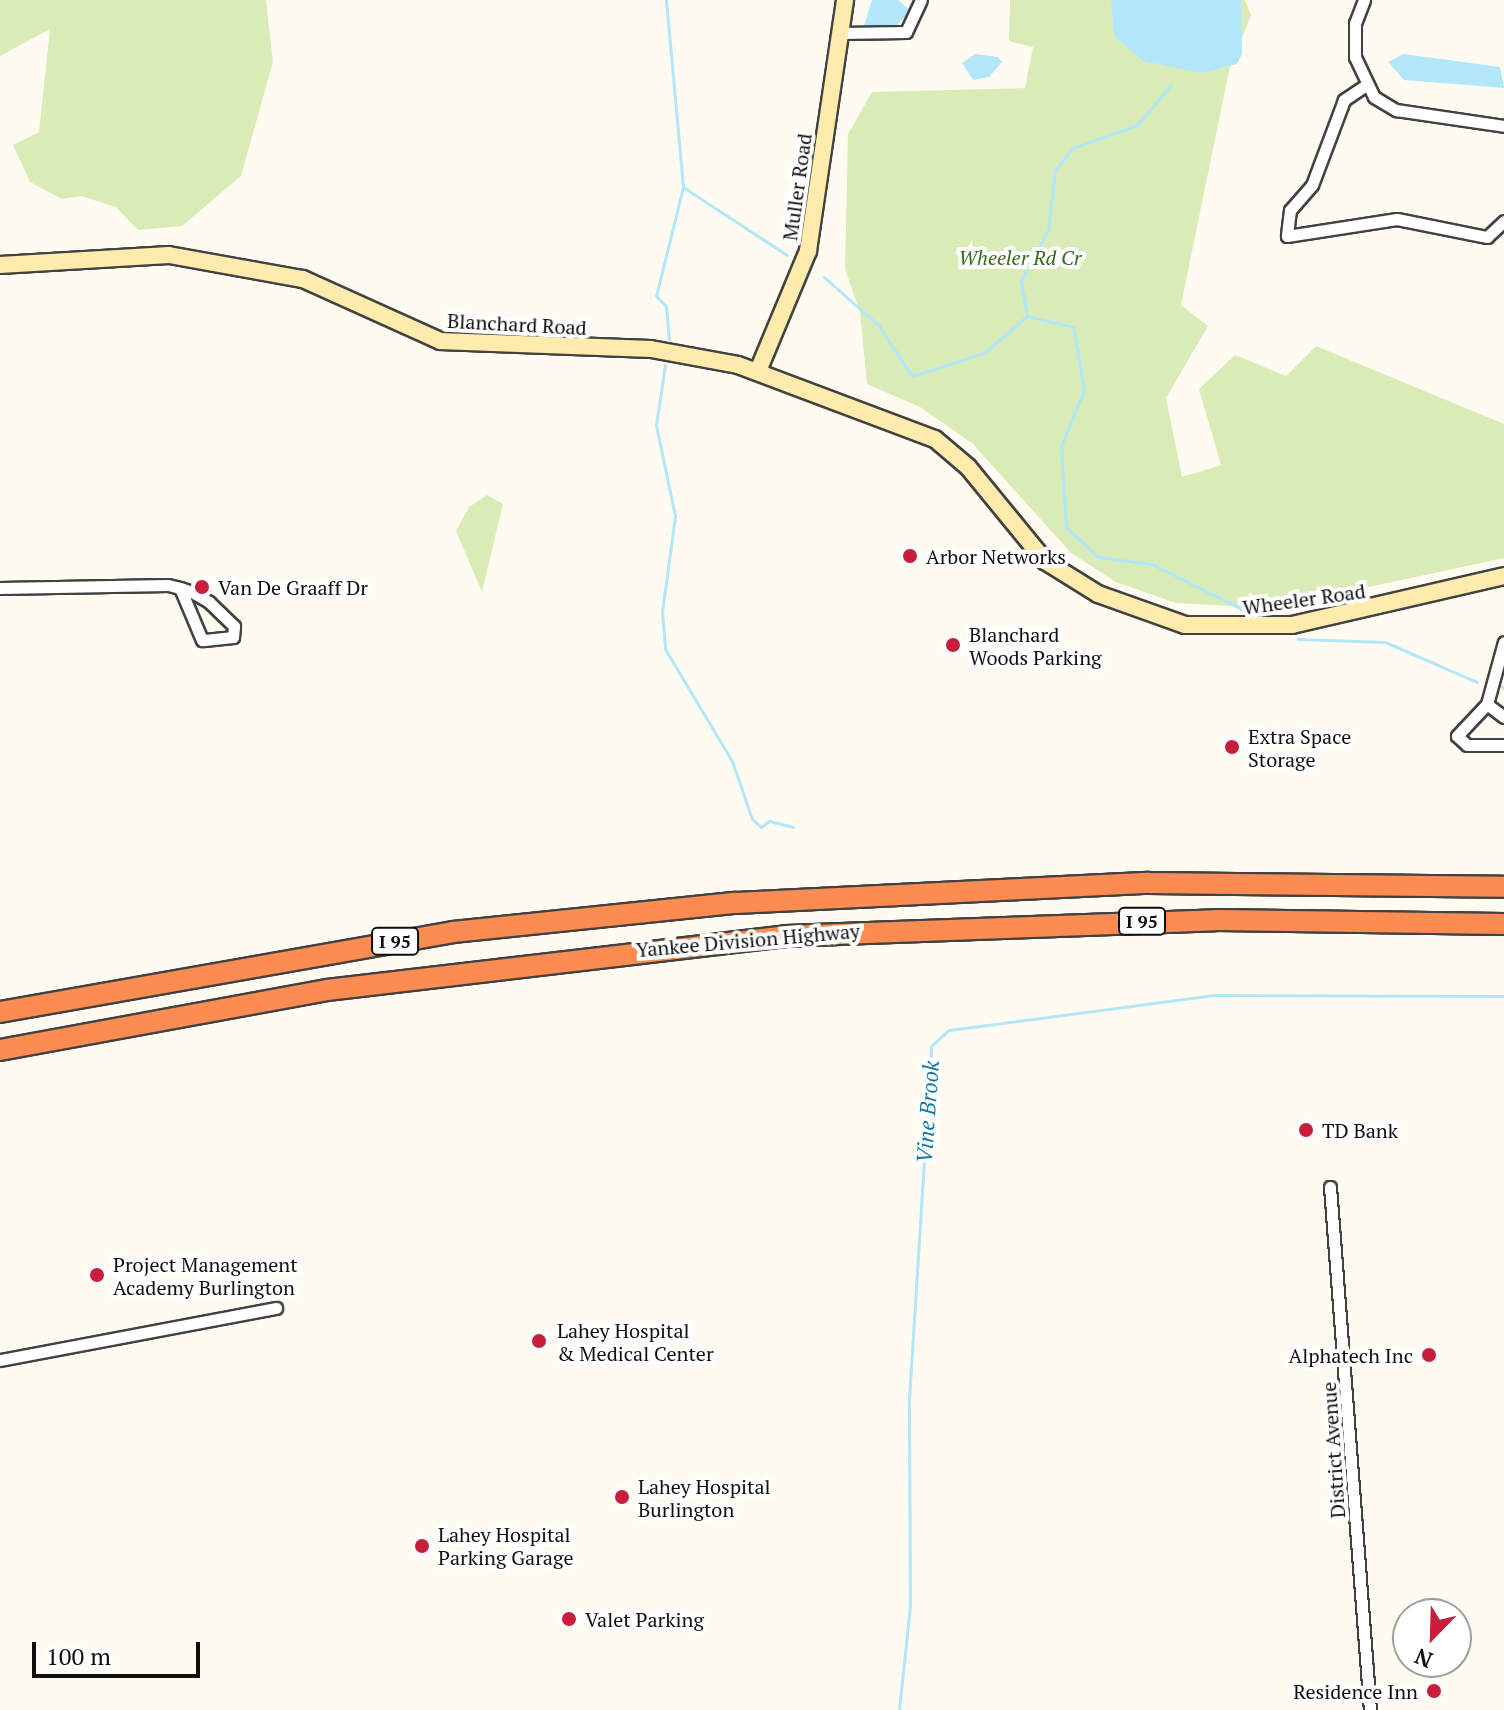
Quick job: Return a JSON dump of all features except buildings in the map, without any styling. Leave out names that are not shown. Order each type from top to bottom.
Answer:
[{"type":"highway","name":"Yankee Division Highway","points":[[0,1012],[422,937],[736,903],[1149,883],[1504,887]]},
{"type":"highway","name":"Yankee Division Highway","points":[[0,1050],[419,976],[801,934],[1216,920],[1504,924]]},
{"type":"main road","name":"Muller Road","points":[[758,371],[808,251],[845,0]]},
{"type":"main road","name":"Blanchard Road","points":[[0,265],[169,255],[217,261],[334,289],[440,341],[651,349],[758,371]]},
{"type":"main road","name":"Wheeler Road","points":[[758,371],[935,439],[968,467],[1045,561],[1094,592],[1158,619],[1217,629],[1292,625],[1504,576]]},
{"type":"street","points":[[840,33],[906,32],[921,0]]},
{"type":"street","points":[[1364,0],[1354,40],[1366,85],[1396,110],[1504,126]]},
{"type":"street","points":[[1366,85],[1344,100],[1312,185],[1290,210],[1287,236],[1397,219],[1487,237],[1504,221]]},
{"type":"street","points":[[0,588],[148,582],[180,588],[217,608],[233,637],[202,640],[180,588]]},
{"type":"street","points":[[1504,642],[1487,704],[1457,736],[1467,745],[1504,745]]},
{"type":"street","points":[[1487,704],[1504,717]]},
{"type":"street","name":"District Avenue","points":[[1330,1187],[1370,1710]]},
{"type":"street","points":[[0,1360],[276,1308]]},
{"type":"green space","points":[[0,0],[266,0],[273,62],[241,176],[182,226],[138,230],[116,207],[81,196],[62,199],[30,182],[13,145],[39,132],[50,29],[0,56]]},
{"type":"green space","name":"Wheeler Rd Cr","points":[[1010,0],[1245,0],[1251,15],[1229,71],[1181,305],[1208,326],[1166,398],[1182,477],[1221,465],[1199,389],[1235,355],[1286,376],[1316,346],[1504,424],[1504,558],[1271,608],[1176,603],[1116,582],[1071,553],[973,444],[920,407],[867,384],[860,312],[845,269],[848,134],[872,92],[1025,88],[1033,47],[1009,41]]},
{"type":"green space","points":[[487,495],[503,504],[482,592],[456,531],[469,507]]},
{"type":"water","points":[[872,0],[898,0],[911,11],[896,26],[864,25]]},
{"type":"water","points":[[1111,0],[1241,0],[1242,54],[1237,64],[1201,73],[1143,61],[1114,36]]},
{"type":"water","points":[[975,54],[998,57],[1002,62],[989,77],[973,80],[962,63]]},
{"type":"water","points":[[1404,54],[1500,67],[1504,88],[1404,80],[1388,62]]},
{"type":"waterway","points":[[666,0],[683,187],[656,296],[666,306],[669,339]]},
{"type":"waterway","points":[[1027,316],[1021,281],[1048,230],[1055,170],[1073,148],[1137,125],[1171,85]]},
{"type":"waterway","points":[[683,187],[787,255]]},
{"type":"waterway","points":[[824,277],[879,326],[912,376],[984,353],[1027,316]]},
{"type":"waterway","points":[[1027,316],[1073,327],[1084,390],[1061,446],[1066,527],[1098,557],[1152,564],[1260,618]]},
{"type":"waterway","points":[[665,365],[656,425],[675,516],[662,612],[665,649],[732,761],[752,819],[761,827],[769,821],[793,827]]},
{"type":"waterway","points":[[1298,639],[1385,642],[1477,682]]},
{"type":"waterway","name":"Vine Brook","points":[[899,1710],[910,1606],[909,1399],[931,1046],[949,1030],[1215,995],[1504,996]]},
{"type":"place","name":"Arbor Networks","points":[[910,556]]},
{"type":"place","name":"Van De Graaff Dr","points":[[202,587]]},
{"type":"place","name":"Blanchard Woods Parking","points":[[953,645]]},
{"type":"place","name":"Extra Space Storage","points":[[1232,747]]},
{"type":"place","name":"TD Bank","points":[[1306,1130]]},
{"type":"place","name":"Project Management Academy Burlington","points":[[97,1275]]},
{"type":"place","name":"Lahey Hospital & Medical Center","points":[[539,1341]]},
{"type":"place","name":"Alphatech Inc","points":[[1429,1355]]},
{"type":"place","name":"Lahey Hospital Burlington","points":[[622,1497]]},
{"type":"place","name":"Lahey Hospital Parking Garage","points":[[422,1546]]},
{"type":"place","name":"Valet Parking","points":[[569,1619]]},
{"type":"place","name":"Residence Inn","points":[[1434,1691]]}]
